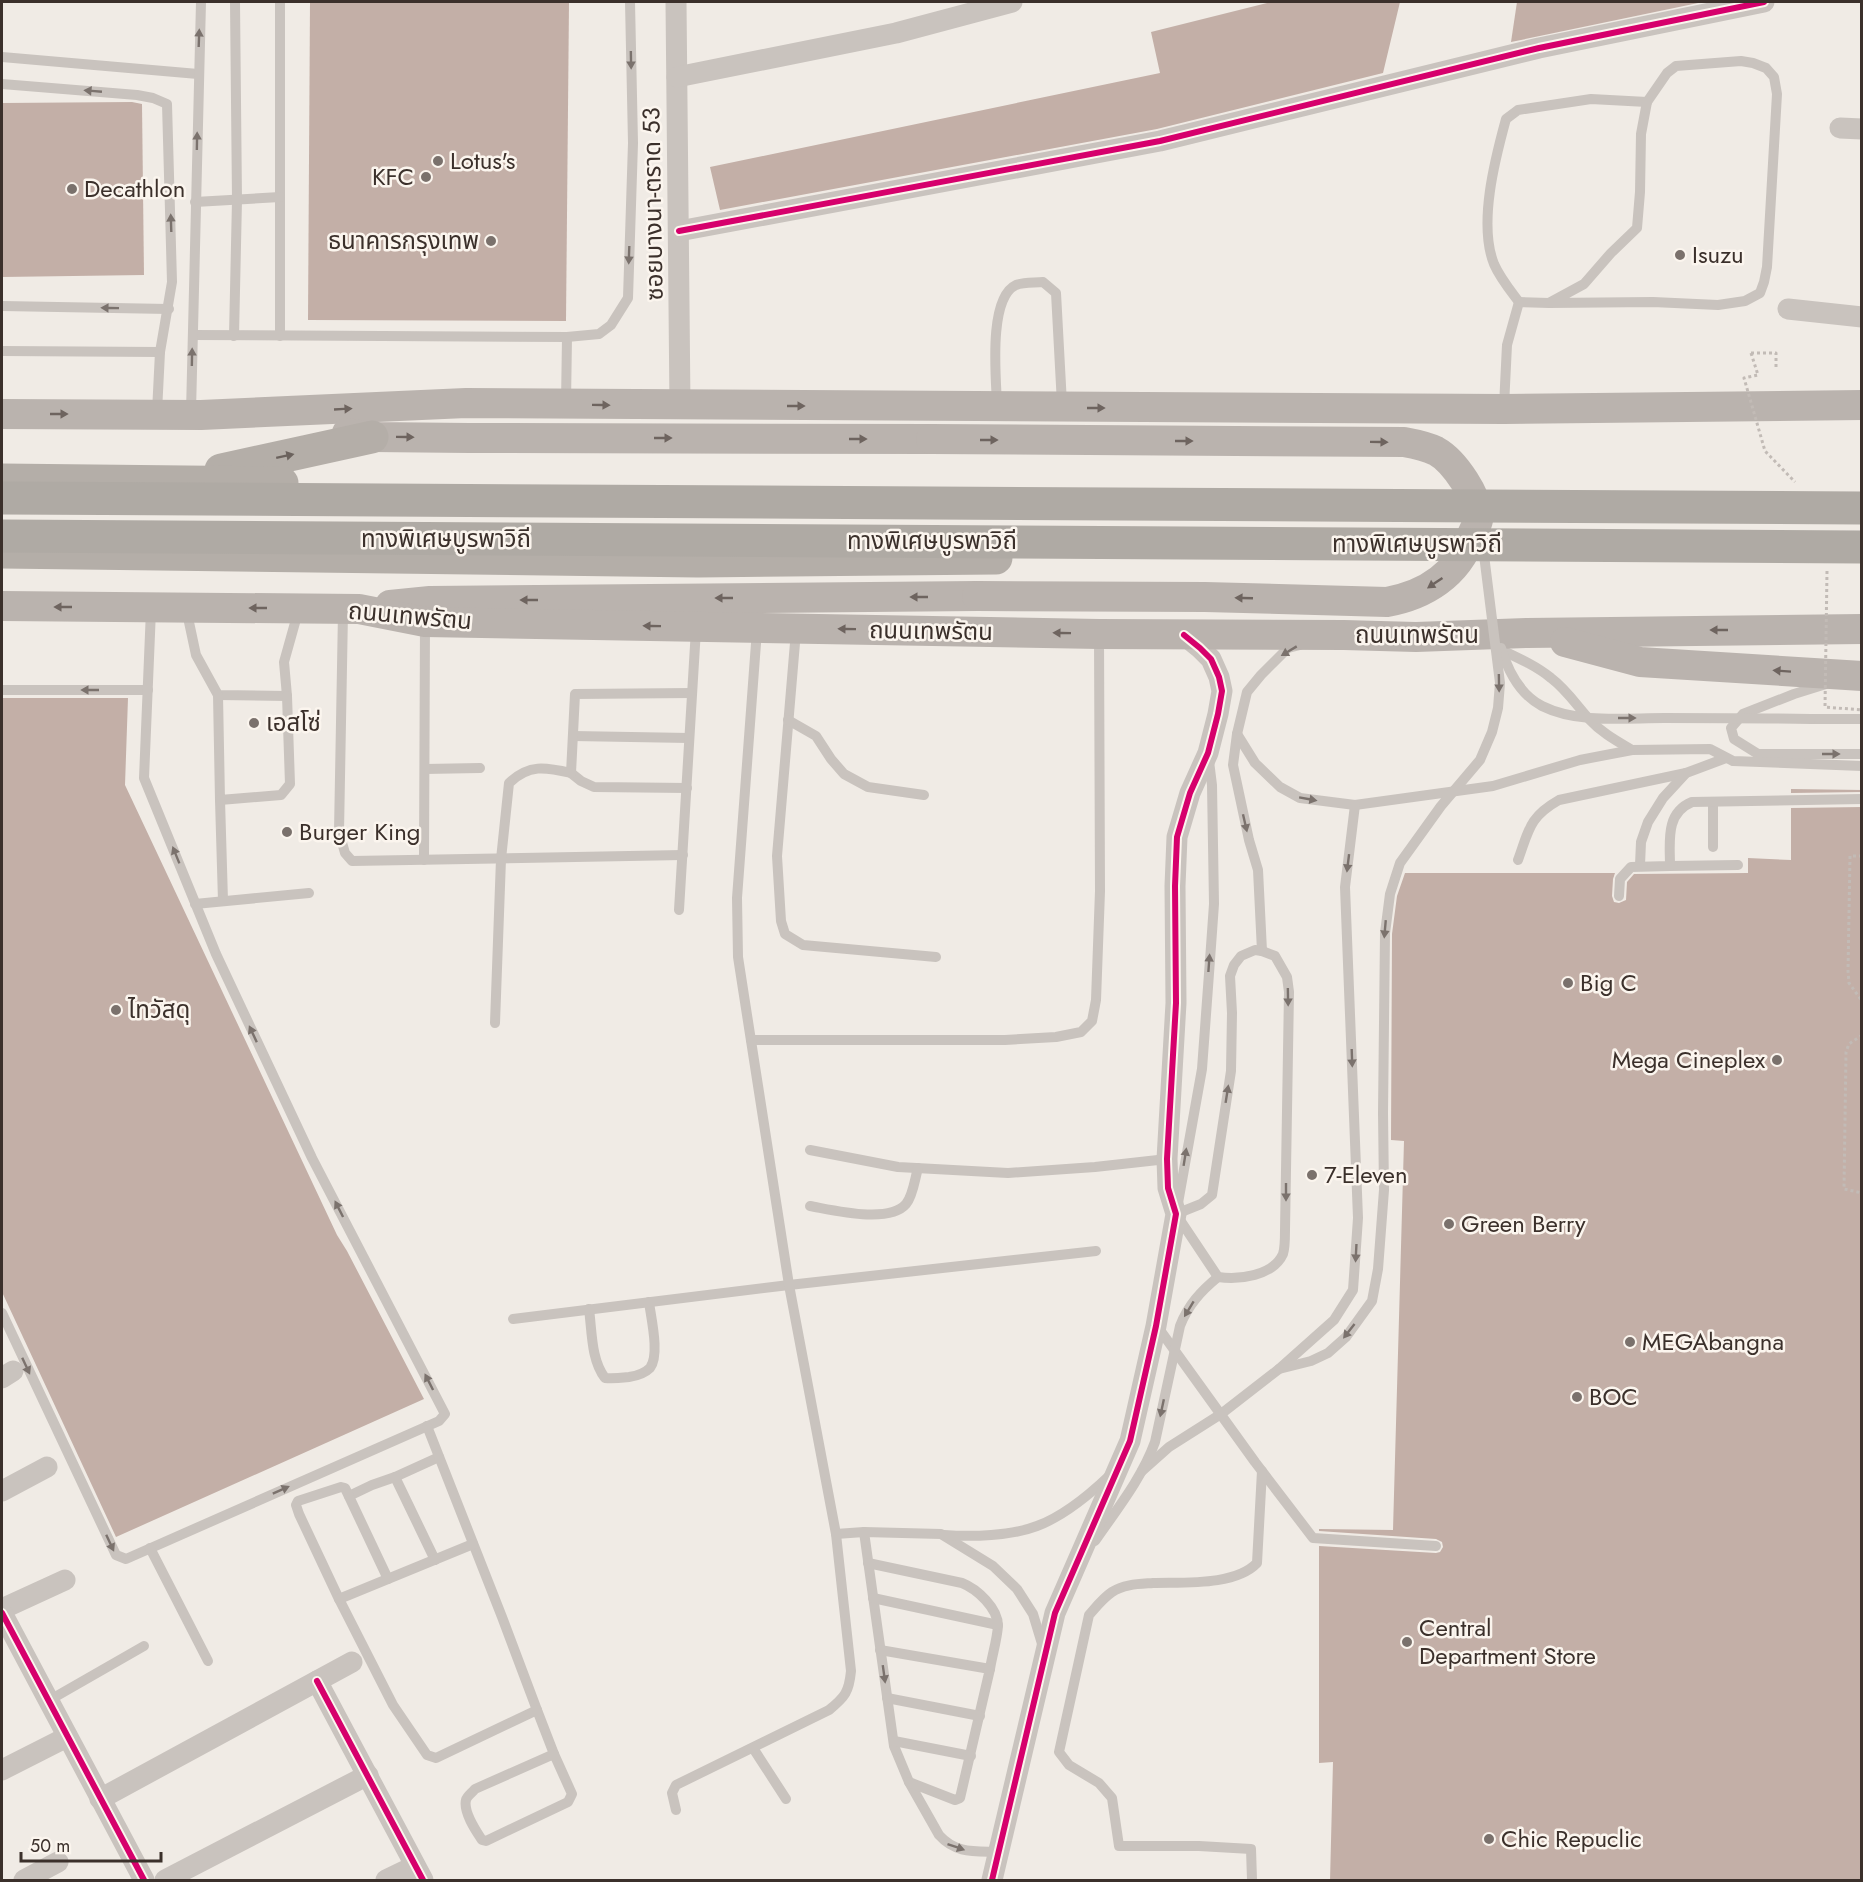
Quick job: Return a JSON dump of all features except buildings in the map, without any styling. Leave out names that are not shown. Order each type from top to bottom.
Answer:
[{"type":"highway","points":[[166,482],[372,437]]},
{"type":"highway","points":[[2,480],[694,489],[1862,493]]},
{"type":"highway","name":"ทางพิเศษบูรพาวิถี","points":[[2,498],[1862,508]]},
{"type":"highway","name":"ทางพิเศษบูรพาวิถี","points":[[2,536],[1862,547]]},
{"type":"highway","points":[[2,552],[698,561],[1235,555],[1862,556]]},
{"type":"main road","points":[[2,414],[196,415],[466,403],[1504,409],[1862,405]]},
{"type":"main road","points":[[196,415],[372,437],[1404,442],[1422,445],[1449,460],[1467,485],[1478,519],[1468,546],[1451,571],[1422,591],[1406,598],[1387,602],[1205,597],[977,596],[430,601],[351,609]]},
{"type":"main road","name":"ถนนเทพรัตน","points":[[2,606],[351,609],[425,622],[1099,634],[1416,637],[1482,631],[1527,633],[1862,629]]},
{"type":"main road","points":[[1527,633],[1640,662],[1862,678]]},
{"type":"street","name":"ซอยบางนา-ตราด 53","points":[[676,2],[680,406]]},
{"type":"street","points":[[677,77],[896,33],[1012,2]]},
{"type":"street","points":[[679,231],[1160,141],[1539,48],[1764,2]]},
{"type":"street","points":[[1840,128],[1862,129]]},
{"type":"street","points":[[1788,309],[1862,317]]},
{"type":"street","points":[[992,1881],[1055,1613],[1122,1463],[1135,1422],[1156,1326],[1176,1214],[1168,1188],[1167,1159],[1176,1003],[1175,886],[1178,837],[1190,793],[1208,753],[1222,691],[1211,659],[1184,635]]},
{"type":"street","points":[[2,1491],[47,1467]]},
{"type":"street","points":[[65,1580],[2,1611],[144,1881]]},
{"type":"street","points":[[100,1799],[352,1662]]},
{"type":"street","points":[[317,1681],[369,1775],[419,1873],[386,1881]]},
{"type":"street","points":[[2,1770],[67,1737]]},
{"type":"street","points":[[165,1881],[369,1775]]},
{"type":"street","points":[[24,1881],[58,1862]]},
{"type":"lane","points":[[196,415],[193,335],[201,2]]},
{"type":"lane","points":[[234,336],[237,200],[235,2]]},
{"type":"lane","points":[[280,2],[280,336]]},
{"type":"lane","points":[[193,335],[567,337],[599,334],[611,325],[628,298],[633,142],[630,2]]},
{"type":"lane","points":[[2,57],[198,74]]},
{"type":"lane","points":[[1549,303],[1584,284],[1636,228],[1640,192],[1641,134],[1647,102],[1667,73],[1676,66],[1741,61],[1766,68],[1774,77],[1777,94],[1767,267],[1760,293],[1745,301],[1718,305],[1653,302],[1549,303],[1519,302],[1507,287],[1493,262],[1486,221],[1498,150],[1506,119],[1518,110],[1591,99],[1647,102]]},
{"type":"lane","points":[[2,84],[137,95],[167,104],[172,282],[160,352],[157,415]]},
{"type":"lane","points":[[195,202],[280,197]]},
{"type":"lane","points":[[997,407],[996,341],[1000,305],[1008,291],[1016,285],[1044,282],[1056,294],[1062,407]]},
{"type":"lane","points":[[1504,409],[1508,345],[1519,302]]},
{"type":"lane","points":[[2,306],[169,309]]},
{"type":"lane","points":[[566,404],[567,337]]},
{"type":"lane","points":[[2,351],[160,352]]},
{"type":"lane","points":[[1279,1370],[1311,1361],[1328,1353],[1346,1337],[1371,1301],[1378,1269],[1384,1190],[1385,933],[1390,894],[1400,862],[1435,814],[1480,760],[1492,732],[1498,708],[1500,683],[1482,631],[1478,519]]},
{"type":"lane","points":[[2,1313],[116,1555],[126,1559],[427,1426],[445,1414],[312,1158],[216,954],[144,778],[152,607]]},
{"type":"lane","points":[[186,608],[196,655],[218,695],[223,901]]},
{"type":"lane","points":[[220,800],[281,795],[290,784],[284,662],[298,609]]},
{"type":"lane","points":[[351,609],[339,832],[345,853],[352,861],[682,855]]},
{"type":"lane","points":[[424,860],[425,622]]},
{"type":"lane","points":[[679,910],[696,627]]},
{"type":"lane","points":[[676,1810],[672,1793],[676,1785],[829,1710],[842,1700],[850,1687],[851,1671],[836,1534],[789,1285],[738,957],[737,898],[757,628]]},
{"type":"lane","points":[[796,628],[777,856],[781,921],[785,934],[803,945],[936,957]]},
{"type":"lane","points":[[1482,631],[1507,667],[1516,685],[1540,705],[1560,714],[1598,717],[1862,719]]},
{"type":"lane","points":[[1482,631],[1551,677],[1570,695],[1590,721],[1632,750]]},
{"type":"lane","points":[[751,1041],[994,1040],[1081,1032],[1092,1022],[1096,1000],[1100,891],[1099,634]]},
{"type":"lane","points":[[1262,951],[1258,870],[1249,840],[1233,765],[1237,734],[1247,692],[1288,648],[1344,635]]},
{"type":"lane","points":[[1862,678],[1821,685],[1794,694],[1743,714],[1731,728],[1734,739],[1758,754],[1862,754]]},
{"type":"lane","points":[[2,690],[148,690]]},
{"type":"lane","points":[[571,773],[575,694],[692,693]]},
{"type":"lane","points":[[218,695],[287,696]]},
{"type":"lane","points":[[788,720],[816,736],[831,759],[844,774],[852,779],[868,787],[924,795]]},
{"type":"lane","points":[[1237,734],[1255,763],[1280,787],[1300,798],[1355,805],[1493,786],[1580,760],[1632,750],[1710,749],[1733,761],[1862,766]]},
{"type":"lane","points":[[573,736],[689,738]]},
{"type":"lane","points":[[1208,753],[1212,785],[1214,904],[1202,1069],[1176,1214],[1218,1277]]},
{"type":"lane","points":[[1518,860],[1532,820],[1545,808],[1559,800],[1686,773],[1726,758]]},
{"type":"lane","points":[[425,769],[480,768]]},
{"type":"lane","points":[[495,1023],[501,859],[509,783],[529,769],[548,768],[571,773],[594,787],[687,788]]},
{"type":"lane","points":[[1640,865],[1641,842],[1648,822],[1663,798],[1686,773]]},
{"type":"lane","points":[[1670,866],[1671,830],[1674,815],[1682,806],[1692,802],[1862,799]]},
{"type":"lane","points":[[1713,803],[1713,847]]},
{"type":"lane","points":[[1142,1471],[1170,1447],[1221,1414],[1279,1370],[1334,1320],[1353,1290],[1358,1218],[1344,887],[1355,805]]},
{"type":"lane","points":[[1619,896],[1620,879],[1632,867],[1640,865],[1738,866]]},
{"type":"lane","points":[[195,904],[309,893]]},
{"type":"lane","points":[[1068,1581],[1142,1471],[1155,1442],[1174,1351],[1185,1314],[1199,1293],[1218,1277],[1233,1279],[1256,1275],[1270,1267],[1283,1254],[1289,992],[1287,977],[1281,964],[1275,956],[1262,951],[1255,950],[1240,956],[1230,976],[1231,1071],[1212,1195],[1201,1204],[1176,1214]]},
{"type":"lane","points":[[810,1150],[898,1167],[1008,1173],[1167,1159]]},
{"type":"lane","points":[[810,1206],[866,1215],[900,1210],[908,1203],[918,1168]]},
{"type":"lane","points":[[513,1319],[1096,1251]]},
{"type":"lane","points":[[589,1309],[593,1345],[601,1373],[605,1378],[614,1379],[640,1375],[649,1369],[652,1363],[655,1343],[649,1302]]},
{"type":"lane","points":[[1156,1326],[1313,1538],[1436,1546]]},
{"type":"lane","points":[[427,1426],[554,1754],[572,1794],[568,1802],[486,1841],[482,1840],[467,1814],[465,1802],[467,1797],[475,1789],[554,1754]]},
{"type":"lane","points":[[349,1496],[439,1457]]},
{"type":"lane","points":[[836,1534],[864,1532],[962,1536],[997,1534],[1036,1527],[1065,1512],[1090,1494],[1122,1463]]},
{"type":"lane","points":[[1252,1881],[1251,1849],[1119,1846],[1112,1798],[1100,1782],[1070,1765],[1059,1752],[1089,1615],[1113,1591],[1132,1584],[1211,1580],[1236,1576],[1249,1571],[1257,1563],[1262,1471]]},
{"type":"lane","points":[[395,1477],[435,1560]]},
{"type":"lane","points":[[388,1579],[345,1488],[314,1494],[296,1503],[339,1599],[393,1705],[429,1757],[436,1758],[537,1710]]},
{"type":"lane","points":[[864,1532],[894,1741],[909,1782],[939,1835],[946,1843],[956,1849],[999,1852]]},
{"type":"lane","points":[[941,1534],[993,1566],[1017,1589],[1033,1614],[1045,1653]]},
{"type":"lane","points":[[339,1599],[473,1544]]},
{"type":"lane","points":[[150,1548],[208,1661]]},
{"type":"lane","points":[[868,1563],[970,1586],[990,1608],[998,1625],[963,1793],[955,1800],[909,1782]]},
{"type":"lane","points":[[873,1598],[998,1625]]},
{"type":"lane","points":[[48,1701],[144,1646]]},
{"type":"lane","points":[[880,1650],[990,1670]]},
{"type":"lane","points":[[887,1698],[980,1716]]},
{"type":"lane","points":[[894,1741],[971,1756]]},
{"type":"lane","points":[[753,1748],[786,1800]]},
{"type":"path","points":[[1751,353],[1776,353],[1776,367]]},
{"type":"path","points":[[1862,856],[1850,856],[1848,971],[1849,982],[1862,1001]]},
{"type":"path","points":[[1862,1035],[1849,1044],[1846,1052],[1844,1188],[1862,1193]]},
{"type":"cycle path","points":[[679,231],[1160,141],[1539,48],[1764,2]]},
{"type":"cycle path","points":[[992,1880],[1055,1613],[1130,1441],[1156,1326],[1176,1214],[1168,1188],[1167,1159],[1176,1003],[1177,837],[1190,793],[1208,753],[1222,691],[1211,659],[1184,635]]},
{"type":"cycle path","points":[[2,1613],[144,1880]]},
{"type":"cycle path","points":[[317,1681],[423,1880]]},
{"type":"place","name":"Lotus's","points":[[438,161]]},
{"type":"place","name":"KFC","points":[[426,177]]},
{"type":"place","name":"Decathlon","points":[[72,189]]},
{"type":"place","name":"ธนาคารกรุงเทพ","points":[[491,241]]},
{"type":"place","name":"Isuzu","points":[[1680,255]]},
{"type":"place","name":"เอสโซ่","points":[[254,723]]},
{"type":"place","name":"Burger King","points":[[287,832]]},
{"type":"place","name":"Big C","points":[[1568,983]]},
{"type":"place","name":"ไทวัสดุ","points":[[116,1010]]},
{"type":"place","name":"Mega Cineplex","points":[[1777,1060]]},
{"type":"place","name":"7-Eleven","points":[[1312,1175]]},
{"type":"place","name":"Green Berry","points":[[1449,1224]]},
{"type":"place","name":"MEGAbangna","points":[[1630,1342]]},
{"type":"place","name":"BOC","points":[[1577,1397]]},
{"type":"place","name":"Central Department Store","points":[[1407,1642]]},
{"type":"place","name":"Chic Repuclic","points":[[1489,1839]]}]
